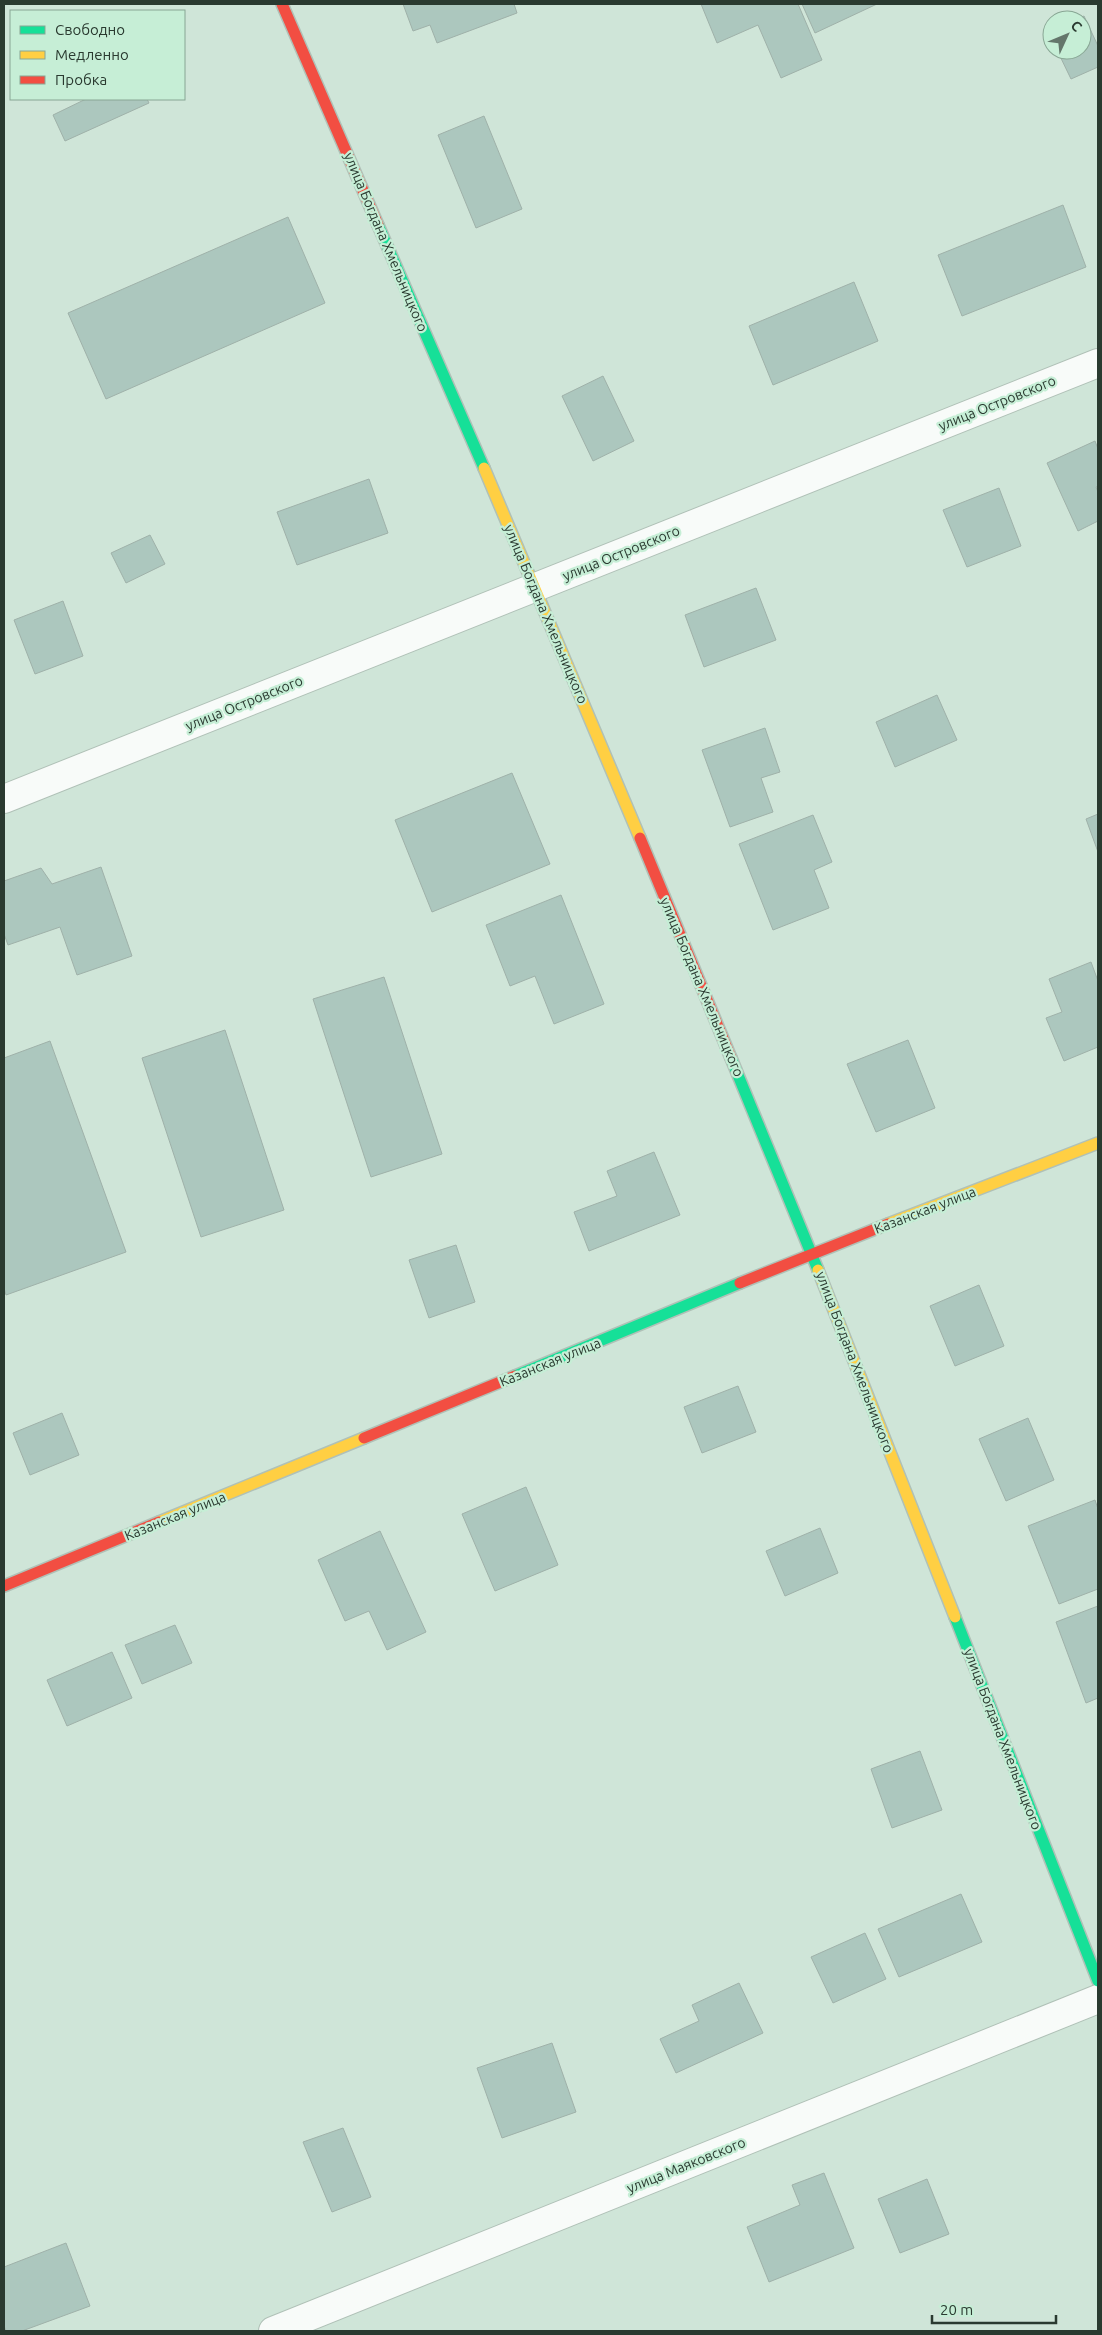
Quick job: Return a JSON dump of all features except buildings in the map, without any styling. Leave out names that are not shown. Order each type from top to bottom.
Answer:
[{"type":"street","name":"улица Богдана Хмельницкого","points":[[282,4],[536,587],[812,1254],[1098,1981]]},
{"type":"street","name":"улица Островского","points":[[4,799],[1098,363]]},
{"type":"street","name":"Казанская улица","points":[[4,1586],[812,1254],[1098,1143]]},
{"type":"street","name":"улица Маяковского","points":[[274,2331],[1098,1999]]},
{"type":"traffic: fast","points":[[378,225],[484,468]]},
{"type":"traffic: fast","points":[[731,1058],[818,1270]]},
{"type":"traffic: fast","points":[[515,1376],[740,1283]]},
{"type":"traffic: fast","points":[[955,1617],[1098,1981]]},
{"type":"traffic: slow","points":[[484,468],[640,838]]},
{"type":"traffic: slow","points":[[888,1224],[1098,1143]]},
{"type":"traffic: slow","points":[[818,1270],[955,1617]]},
{"type":"traffic: slow","points":[[159,1522],[364,1438]]},
{"type":"traffic: jam","points":[[282,4],[378,225]]},
{"type":"traffic: jam","points":[[640,838],[731,1058]]},
{"type":"traffic: jam","points":[[740,1283],[888,1224]]},
{"type":"traffic: jam","points":[[364,1438],[515,1376]]},
{"type":"traffic: jam","points":[[4,1586],[159,1522]]}]
